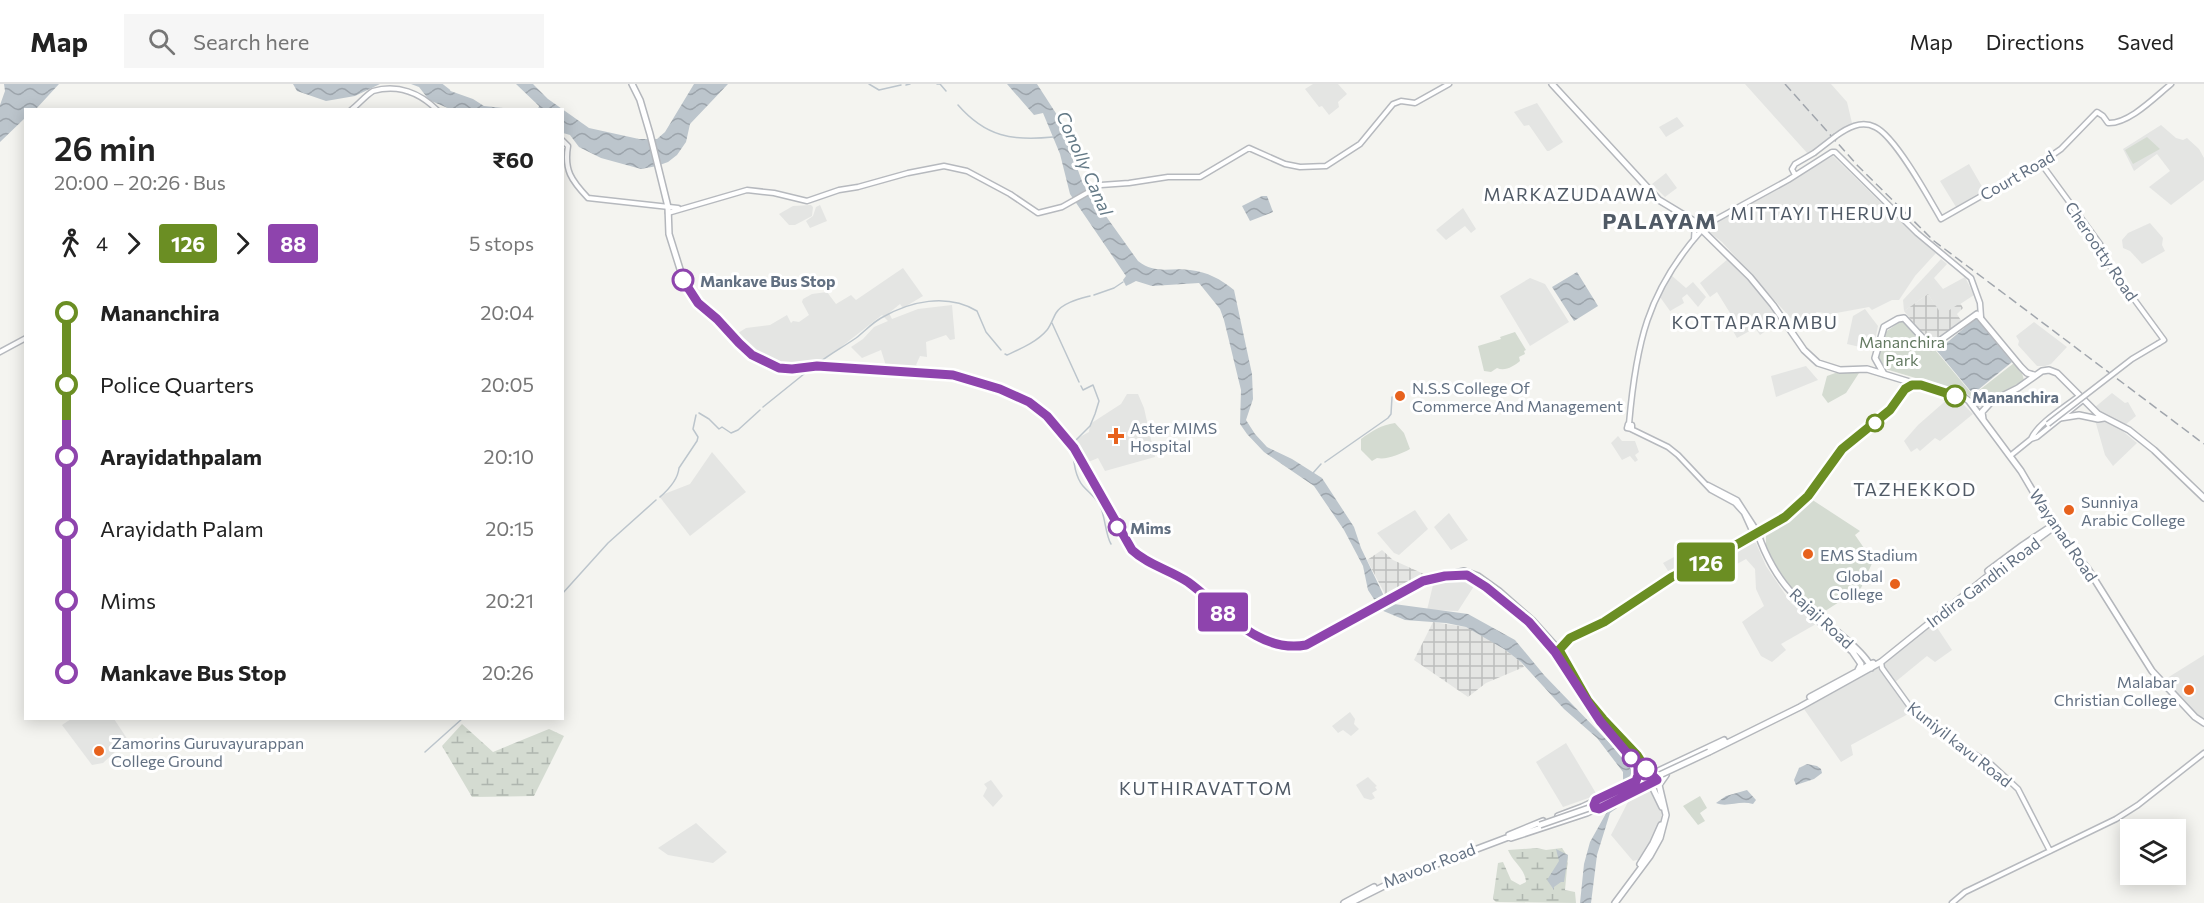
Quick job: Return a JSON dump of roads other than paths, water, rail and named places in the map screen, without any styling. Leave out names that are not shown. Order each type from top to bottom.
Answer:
[{"type":"main road","points":[[632,84],[640,100],[650,134],[668,210],[669,234],[689,292],[752,355],[779,368],[817,366],[953,375],[1000,389],[1029,402],[1047,416],[1074,448],[1132,550],[1140,557],[1188,582],[1246,629],[1271,643],[1296,647],[1306,645],[1423,581],[1464,571],[1478,576],[1532,620],[1559,650],[1588,701],[1649,775],[1665,808],[1666,820],[1660,838],[1613,903]]},
{"type":"main road","points":[[564,143],[568,146],[566,163],[573,181],[588,198],[668,210],[681,209],[747,190],[774,192],[807,201],[839,190],[944,166],[967,171],[1010,194],[1038,213],[1053,211],[1101,185],[1168,177],[1200,177],[1249,148],[1285,164],[1307,167],[1326,166],[1360,144],[1394,104],[1401,101],[1415,103],[1449,84]]},
{"type":"main road","points":[[1552,84],[1659,200],[1701,226],[1741,265],[1774,302],[1815,358],[1830,366],[1867,369],[1901,378],[1964,397],[1971,403],[1992,401]]},
{"type":"main road","name":"Court Road","points":[[1795,176],[1793,167],[1805,157],[1852,126],[1868,125],[1877,128],[1912,170],[1941,219],[2061,149],[2097,112],[2108,123],[2117,124],[2154,99],[2170,84]]},
{"type":"main road","points":[[353,108],[373,92],[398,87],[409,88],[416,92],[435,108]]},
{"type":"main road","points":[[1756,533],[1742,505],[1737,500],[1707,486],[1679,454],[1631,427],[1637,357],[1652,304],[1675,263],[1694,240],[1701,226],[1835,152],[1882,200],[1971,278],[1980,303],[1981,318]]},
{"type":"main road","name":"Cherootty Road","points":[[2031,440],[2048,424],[2132,359],[2164,340],[2115,273],[2100,244],[2040,162]]},
{"type":"main road","points":[[1694,240],[1701,226]]},
{"type":"main road","points":[[1867,369],[1875,358],[1882,329],[1901,318],[1906,319],[1931,347],[1975,315],[1981,318],[2021,367],[2027,373],[2034,375]]},
{"type":"main road","points":[[0,352],[24,339]]},
{"type":"main road","points":[[1875,358],[1884,374]]},
{"type":"main road","points":[[2021,367],[2025,376],[2023,384]]},
{"type":"main road","points":[[1984,421],[1982,412],[1992,401],[2023,384],[2034,375],[2049,370],[2057,373],[2104,418],[2129,430],[2154,450],[2204,498]]},
{"type":"main road","points":[[1901,378],[1901,393]]},
{"type":"main road","points":[[1559,650],[1570,638],[1604,622],[1689,568],[1704,563],[1780,521],[1808,496],[1842,449],[1890,410],[1901,393],[1912,385],[1921,385]]},
{"type":"main road","points":[[2010,456],[2037,437],[2081,398]]},
{"type":"main road","points":[[2031,440],[2046,422],[2081,398]]},
{"type":"main road","name":"Wayanad Road","points":[[1971,403],[2010,456],[2054,527],[2088,568],[2152,671],[2195,717],[2204,723]]},
{"type":"main road","points":[[2060,418],[2079,415],[2104,418]]},
{"type":"main road","name":"Indira Gandhi Road","points":[[1773,719],[1881,660],[2023,545],[2050,527],[2054,527]]},
{"type":"main road","name":"Rajaji Road","points":[[1756,533],[1775,568],[1794,595],[1869,666]]},
{"type":"main road","points":[[1454,575],[1467,575],[1486,587],[1529,622],[1555,652],[1600,721],[1638,766],[1649,775],[1662,806],[1663,817],[1648,855]]},
{"type":"main road","points":[[1853,649],[1870,659],[1881,660]]},
{"type":"main road","points":[[1853,649],[1861,664],[1854,673]]},
{"type":"main road","name":"Kuniyil kavu Road","points":[[1881,660],[1882,668],[1904,700],[1920,717],[1992,765],[2018,789],[2050,851]]},
{"type":"main road","name":"Indira Gandhi Road","points":[[1540,825],[1589,808],[1709,752],[1869,666]]},
{"type":"main road","points":[[1509,837],[1773,719]]},
{"type":"main road","points":[[1509,837],[1599,809],[1768,725],[1773,719]]},
{"type":"main road","points":[[1952,903],[1965,892],[2116,819],[2204,753]]},
{"type":"main road","points":[[1635,781],[1638,766]]},
{"type":"main road","points":[[1596,800],[1594,807],[1599,809]]},
{"type":"main road","name":"Mavoor Road","points":[[1350,903],[1400,878],[1540,825]]},
{"type":"main road","name":"Mavoor Road","points":[[1344,903],[1394,878],[1509,837]]},
{"type":"water","points":[[4,84],[59,84],[37,108],[24,108],[24,119],[0,142],[0,105],[5,91]]},
{"type":"water","points":[[293,84],[380,84],[355,96],[326,101],[297,91]]},
{"type":"water","points":[[411,84],[440,84],[442,88],[473,99],[484,106],[503,108],[448,108],[429,100],[419,87]]},
{"type":"water","points":[[516,84],[533,84],[561,108],[538,108],[539,106]]},
{"type":"water","points":[[694,84],[728,84],[690,124],[686,142],[677,155],[657,166],[641,169],[601,158],[579,147],[570,135],[564,133],[564,110],[589,128],[639,139],[657,139],[665,132]]},
{"type":"water","name":"Conolly Canal","points":[[1007,84],[1037,84],[1059,118],[1083,184],[1138,261],[1151,268],[1202,272],[1219,279],[1234,290],[1252,374],[1253,399],[1246,420],[1267,447],[1292,459],[1322,478],[1354,527],[1361,548],[1384,596],[1394,604],[1468,614],[1515,640],[1544,675],[1624,758],[1634,774],[1617,808],[1610,813],[1597,855],[1591,903],[1580,903],[1584,864],[1590,842],[1623,783],[1623,772],[1597,738],[1564,709],[1521,662],[1504,649],[1466,627],[1405,620],[1381,610],[1368,590],[1363,566],[1344,530],[1314,486],[1264,452],[1240,424],[1241,390],[1220,309],[1199,283],[1152,286],[1136,281],[1126,286],[1123,280],[1126,276],[1070,194],[1060,154],[1043,113],[1034,115]]},
{"type":"water","points":[[1262,196],[1267,196],[1273,212],[1250,221],[1242,206]]},
{"type":"water","points":[[1577,272],[1598,306],[1574,321],[1552,287]]},
{"type":"water","name":"Mananchira","points":[[1976,318],[2012,362],[1973,394],[1937,351]]},
{"type":"water","points":[[1807,764],[1817,766],[1822,773],[1814,779],[1796,785],[1794,780],[1799,768]]},
{"type":"water","points":[[1747,790],[1756,800],[1753,804],[1716,803],[1726,796]]},
{"type":"water","points":[[1556,849],[1568,855],[1564,882],[1554,887],[1554,890],[1547,880],[1559,861]]},
{"type":"waterway","points":[[439,84],[448,91]]},
{"type":"waterway","points":[[869,84],[879,90],[901,85]]},
{"type":"waterway","points":[[906,85],[910,84]]},
{"type":"waterway","points":[[937,84],[940,84],[946,91]]},
{"type":"waterway","points":[[958,105],[979,124],[1001,134],[1025,138],[1053,137]]},
{"type":"waterway","points":[[1094,295],[1123,282]]},
{"type":"waterway","points":[[1005,354],[1028,345],[1038,338],[1047,330],[1062,307],[1090,296]]},
{"type":"waterway","points":[[817,364],[881,318],[904,307],[929,301],[953,302],[977,311],[986,332],[1001,350]]},
{"type":"waterway","points":[[1052,323],[1079,382]]},
{"type":"waterway","points":[[763,407],[809,370]]},
{"type":"waterway","points":[[1073,443],[1090,426],[1099,401],[1093,385],[1083,390],[1081,386]]},
{"type":"waterway","points":[[1325,462],[1388,418],[1391,414],[1392,397]]},
{"type":"waterway","points":[[699,413],[719,429],[722,427],[731,433],[738,430],[760,410]]},
{"type":"waterway","points":[[660,497],[672,484],[679,468],[697,441],[698,437],[693,429],[696,415]]},
{"type":"waterway","points":[[1073,451],[1078,479],[1100,505],[1111,544]]},
{"type":"waterway","points":[[1313,473],[1321,464]]},
{"type":"waterway","points":[[564,592],[608,543],[656,500]]},
{"type":"waterway","points":[[425,752],[461,720]]},
{"type":"railway","points":[[1785,84],[1858,166],[1934,241],[2204,444]]},
{"type":"place","name":"Mankave Bus Stop","points":[[683,280]]},
{"type":"place","name":"N.S.S College Of Commerce And Management","points":[[1400,396]]},
{"type":"place","name":"Mananchira","points":[[1955,396]]},
{"type":"place","name":"Aster MIMS Hospital","points":[[1116,436]]},
{"type":"place","name":"Sunniya Arabic College","points":[[2069,510]]},
{"type":"place","name":"Mims","points":[[1117,527]]},
{"type":"place","name":"EMS Stadium","points":[[1808,554]]},
{"type":"place","name":"Global College","points":[[1895,584]]},
{"type":"place","name":"Malabar Christian College","points":[[2189,690]]},
{"type":"place","name":"Zamorins Guruvayurappan College Ground","points":[[99,751]]},
{"type":"district","name":"MARKAZUDAAWA","points":[[1571,194]]},
{"type":"district","name":"MITTAYI THERUVU","points":[[1822,213]]},
{"type":"district","name":"PALAYAM","points":[[1660,220]]},
{"type":"district","name":"KOTTAPARAMBU","points":[[1755,322]]},
{"type":"district","name":"TAZHEKKOD","points":[[1915,489]]},
{"type":"district","name":"KUTHIRAVATTOM","points":[[1206,788]]},
{"type":"park label","name":"Mananchira Park","points":[[1902,350]]}]
